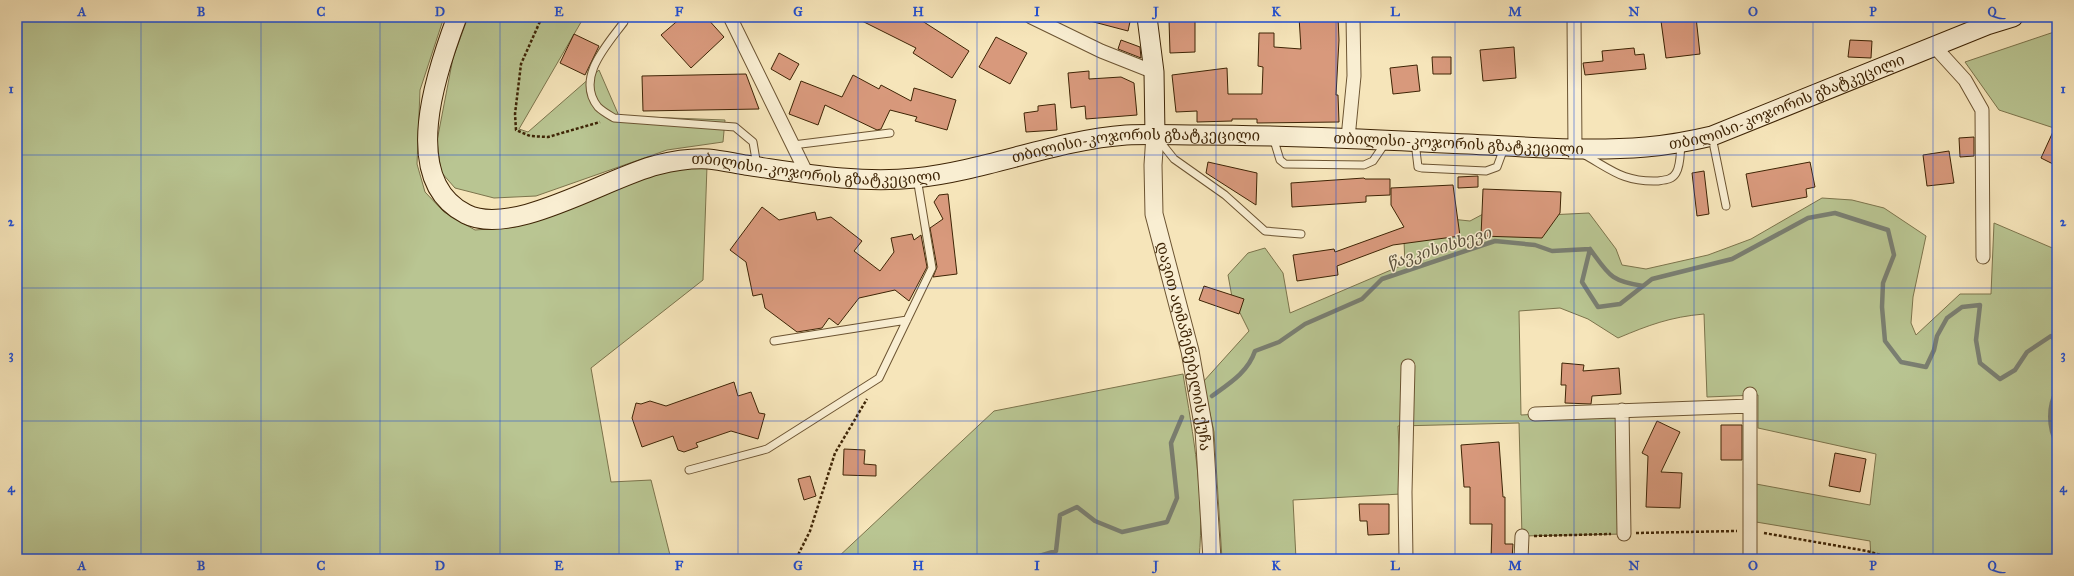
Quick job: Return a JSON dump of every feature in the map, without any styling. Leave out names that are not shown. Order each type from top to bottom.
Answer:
[{"type":"main road","name":"თბილისი-კოჯორის გზატკეცილი","points":[[457,17],[444,53],[432,102],[428,146],[434,181],[443,195],[453,205],[467,215],[483,219],[514,217],[553,205],[655,165],[682,160],[707,159],[852,179],[917,178],[970,168],[1096,140],[1127,135],[1272,135],[1575,149],[1646,147],[1712,136],[1987,25],[2013,17]]},
{"type":"main road","points":[[1147,17],[1154,72],[1155,135]]},
{"type":"street","points":[[730,17],[807,174]]},
{"type":"street","points":[[1032,17],[1101,51],[1154,72]]},
{"type":"street","points":[[1348,138],[1354,76],[1354,17]]},
{"type":"street","points":[[1574,17],[1575,149]]},
{"type":"street","points":[[1934,46],[1965,80],[1982,110],[1983,257]]},
{"type":"street","name":"დავით აღმაშენებელის ქუჩა","points":[[1155,135],[1153,165],[1154,214],[1190,351],[1203,423],[1212,559]]},
{"type":"street","points":[[1406,559],[1405,492],[1408,366]]},
{"type":"street","points":[[1535,414],[1622,410],[1750,400],[1750,559]]},
{"type":"street","points":[[1622,410],[1624,534]]},
{"type":"street","points":[[1521,559],[1522,536]]},
{"type":"lane","points":[[624,22],[592,67],[592,97],[599,108],[614,118],[734,127],[753,142],[757,167]]},
{"type":"lane","points":[[793,144],[890,133]]},
{"type":"lane","points":[[1155,135],[1174,159],[1225,195],[1265,231],[1302,234]]},
{"type":"lane","points":[[1272,135],[1280,160],[1285,164],[1364,165],[1372,161],[1388,140]]},
{"type":"lane","points":[[1712,136],[1726,206]]},
{"type":"lane","points":[[1415,142],[1418,167],[1486,171],[1497,167],[1504,146]]},
{"type":"lane","points":[[1575,149],[1626,179],[1641,182],[1668,180],[1676,175],[1681,142]]},
{"type":"lane","points":[[689,470],[767,449],[879,378],[932,268],[917,178]]},
{"type":"lane","points":[[774,341],[907,320]]},
{"type":"path","points":[[542,17],[521,64],[515,114],[516,130],[530,136],[548,137],[614,118]]},
{"type":"path","points":[[796,559],[810,531],[835,453],[879,378]]},
{"type":"path","points":[[1750,530],[1868,551],[1894,559]]},
{"type":"green space","points":[[17,17],[444,17],[420,90],[417,164],[425,192],[444,212],[475,230],[515,227],[647,174],[707,166],[703,280],[591,368],[611,482],[651,480],[671,559],[17,559]]},
{"type":"green space","points":[[468,17],[584,17],[519,129],[528,132],[599,70],[619,116],[725,120],[723,142],[667,150],[536,196],[494,198],[455,188],[441,172],[437,141],[453,58]]},
{"type":"green space","points":[[2057,31],[2057,129],[1999,110],[1965,62]]},
{"type":"green space","points":[[1822,198],[1852,200],[1884,208],[1926,236],[1913,297],[1911,323],[1916,335],[1960,294],[1991,294],[1994,223],[2057,250],[2057,559],[1871,559],[1870,541],[1756,522],[1756,484],[1870,505],[1876,454],[1758,428],[1758,395],[1707,397],[1704,314],[1660,322],[1618,338],[1588,319],[1560,308],[1519,311],[1521,415],[1622,410],[1624,534],[1522,536],[1519,423],[1398,426],[1401,494],[1293,500],[1296,559],[1222,559],[1214,432],[1203,382],[1249,331],[1232,297],[1228,275],[1248,253],[1265,248],[1283,273],[1290,313],[1405,264],[1404,241],[1451,219],[1470,221],[1485,213],[1548,215],[1589,213],[1616,249],[1622,265],[1646,269],[1708,255],[1751,239]]},
{"type":"green space","points":[[1183,374],[1194,443],[1199,489],[1199,559],[836,559],[994,411]]},
{"type":"building","points":[[682,17],[706,17],[724,37],[691,68],[661,35]]},
{"type":"building","points":[[854,17],[916,17],[969,51],[952,78],[913,53],[916,48]]},
{"type":"building","points":[[1090,17],[1131,17],[1128,31],[1090,21]]},
{"type":"building","points":[[1299,17],[1338,17],[1339,40],[1336,95],[1338,95],[1339,122],[1257,123],[1257,119],[1232,119],[1232,121],[1197,122],[1197,111],[1176,112],[1172,75],[1227,68],[1228,94],[1262,94],[1263,67],[1258,66],[1259,33],[1274,33],[1274,47],[1301,49]]},
{"type":"building","points":[[1696,17],[1700,54],[1666,58],[1661,21]]},
{"type":"building","points":[[1195,19],[1195,52],[1170,53],[1169,20]]},
{"type":"building","points":[[574,34],[599,46],[585,75],[560,63]]},
{"type":"building","points":[[996,37],[1027,53],[1010,84],[979,67]]},
{"type":"building","points":[[1121,40],[1140,47],[1141,58],[1118,49]]},
{"type":"building","points":[[1850,40],[1872,41],[1871,58],[1848,57]]},
{"type":"building","points":[[1514,47],[1516,78],[1483,81],[1480,50]]},
{"type":"building","points":[[1634,48],[1635,55],[1644,54],[1646,69],[1585,75],[1583,63],[1603,61],[1602,51]]},
{"type":"building","points":[[779,53],[799,64],[790,80],[771,69]]},
{"type":"building","points":[[1432,57],[1451,57],[1451,74],[1433,74]]},
{"type":"building","points":[[1417,65],[1420,91],[1393,94],[1390,68]]},
{"type":"building","points":[[1089,71],[1089,79],[1121,77],[1134,83],[1137,115],[1086,119],[1085,106],[1071,108],[1068,73]]},
{"type":"building","points":[[746,74],[759,109],[643,111],[642,76]]},
{"type":"building","points":[[853,75],[879,89],[881,85],[911,101],[914,88],[956,100],[947,130],[915,121],[917,117],[890,110],[881,129],[877,130],[825,105],[818,125],[789,114],[801,81],[842,97]]},
{"type":"building","points":[[1055,104],[1057,130],[1026,132],[1024,113],[1038,111],[1038,106]]},
{"type":"building","points":[[2057,123],[2057,166],[2041,158]]},
{"type":"building","points":[[1974,137],[1974,156],[1960,157],[1959,138]]},
{"type":"building","points":[[1949,151],[1954,183],[1927,186],[1923,155]]},
{"type":"building","points":[[1208,162],[1257,173],[1256,205],[1206,173]]},
{"type":"building","points":[[1810,162],[1815,187],[1806,189],[1807,197],[1752,207],[1746,174]]},
{"type":"building","points":[[1704,171],[1709,214],[1697,216],[1692,173]]},
{"type":"building","points":[[1478,176],[1478,187],[1458,188],[1458,177]]},
{"type":"building","points":[[1364,178],[1390,179],[1390,195],[1366,196],[1366,202],[1292,207],[1291,183]]},
{"type":"building","points":[[1453,185],[1460,236],[1393,245],[1337,266],[1338,275],[1297,281],[1293,255],[1334,249],[1335,252],[1404,227],[1391,205],[1391,188]]},
{"type":"building","points":[[1483,189],[1561,192],[1560,213],[1542,238],[1481,236]]},
{"type":"building","points":[[948,194],[957,274],[933,277],[937,267],[930,228],[943,219],[934,202],[939,195]]},
{"type":"building","points":[[762,207],[779,220],[815,212],[817,220],[831,217],[862,241],[854,251],[880,271],[894,252],[891,238],[912,234],[914,240],[921,235],[927,267],[909,301],[895,290],[859,298],[838,325],[829,318],[822,328],[797,332],[765,308],[762,294],[753,296],[746,262],[730,250]]},
{"type":"building","points":[[1204,286],[1244,299],[1239,314],[1199,300]]},
{"type":"building","points":[[1562,363],[1584,365],[1583,371],[1619,368],[1621,394],[1592,396],[1591,404],[1565,403],[1566,385],[1561,385]]},
{"type":"building","points":[[734,382],[738,396],[751,392],[759,413],[765,414],[758,439],[731,431],[696,443],[698,447],[684,452],[678,450],[673,436],[642,447],[632,418],[636,403],[641,404],[650,401],[666,406]]},
{"type":"building","points":[[1657,421],[1680,432],[1661,472],[1682,473],[1680,508],[1646,507],[1648,456],[1642,453]]},
{"type":"building","points":[[1721,425],[1742,425],[1742,460],[1721,460]]},
{"type":"building","points":[[1499,442],[1503,497],[1505,497],[1505,544],[1513,544],[1512,559],[1491,559],[1492,524],[1470,524],[1470,487],[1464,487],[1461,445]]},
{"type":"building","points":[[844,449],[865,450],[864,464],[876,465],[876,476],[843,475]]},
{"type":"building","points":[[1835,453],[1866,459],[1860,492],[1829,486]]},
{"type":"building","points":[[810,476],[816,496],[804,500],[798,479]]},
{"type":"building","points":[[1359,504],[1389,504],[1389,534],[1368,535],[1367,521],[1360,521]]},
{"type":"waterway","name":"წავკისისხევი","points":[[1212,396],[1232,382],[1243,371],[1248,365],[1255,351],[1279,342],[1305,324],[1362,299],[1382,279],[1495,241],[1535,245],[1552,251],[1590,249],[1582,282],[1598,307],[1620,304],[1652,279],[1732,259],[1808,218],[1835,213],[1888,230],[1894,255],[1883,283],[1882,307],[1885,341],[1901,362],[1926,367],[1934,350],[1937,336],[1947,318],[1962,307],[1980,305],[1976,340],[1980,363],[2000,379],[2015,370],[2027,352],[2051,336],[2057,342]]},
{"type":"waterway","points":[[1590,249],[1606,271],[1611,275],[1623,282],[1643,286]]},
{"type":"waterway","name":"წავკისისხევი","points":[[2057,391],[2052,403],[2050,417],[2052,431],[2057,443]]},
{"type":"waterway","name":"წავკისისხევი","points":[[1021,559],[1036,557],[1056,551],[1060,515],[1077,507],[1095,521],[1122,532],[1167,522],[1177,498],[1171,443],[1182,417]]}]
